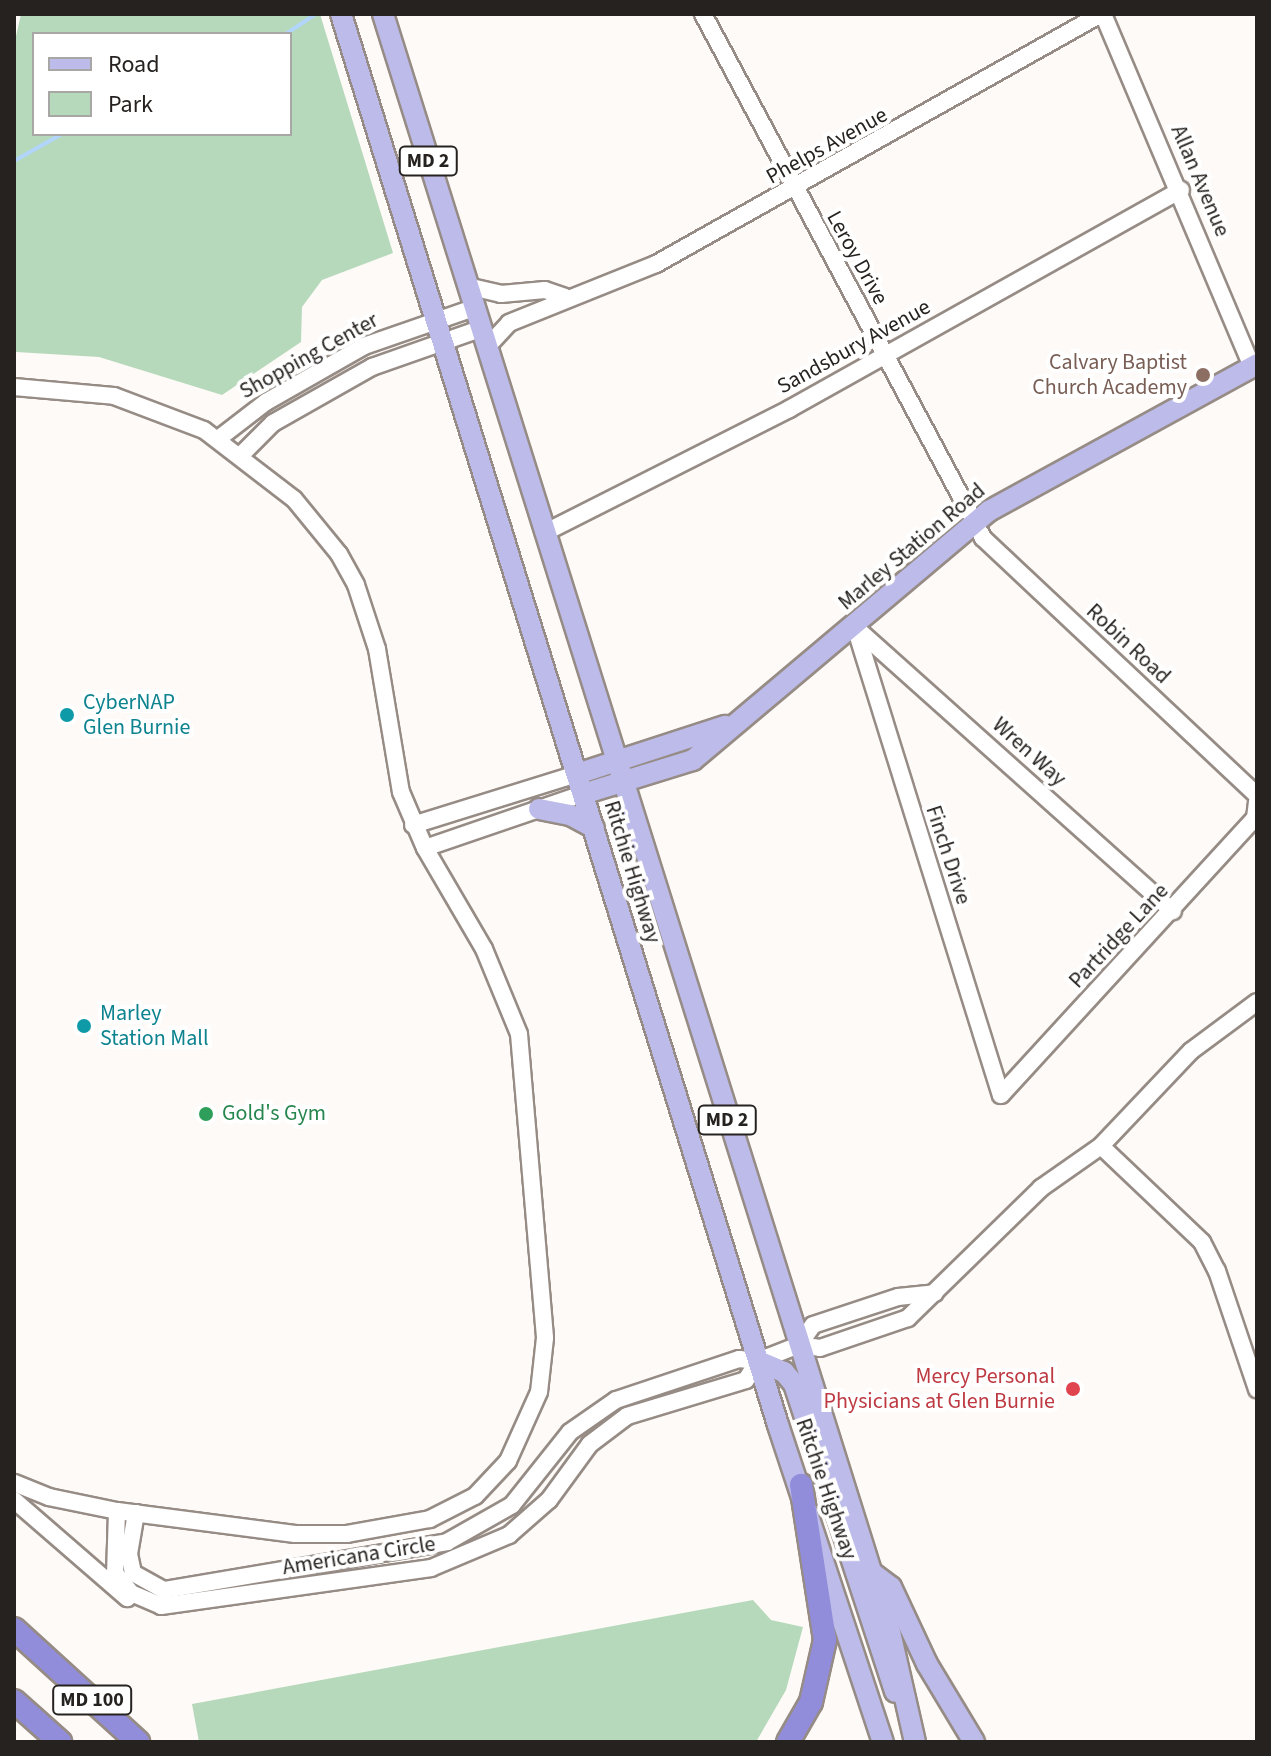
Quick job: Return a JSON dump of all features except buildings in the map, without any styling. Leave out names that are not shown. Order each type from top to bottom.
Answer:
[{"type":"highway","points":[[788,1742],[811,1702],[825,1640],[801,1485]]},
{"type":"highway","name":"MD 100","points":[[14,1629],[138,1742]]},
{"type":"highway","points":[[46,1659],[159,1742]]},
{"type":"highway","name":"MD 100","points":[[14,1701],[60,1742]]},
{"type":"main road","name":"Ritchie Highway","points":[[341,14],[758,1361],[883,1742]]},
{"type":"main road","name":"Ritchie Highway","points":[[383,14],[890,1632],[915,1742]]},
{"type":"main road","name":"Marley Station Road","points":[[583,794],[693,760],[855,627],[976,521],[1042,478],[1255,366]]},
{"type":"main road","name":"Marley Station Road","points":[[577,774],[740,721]]},
{"type":"main road","points":[[539,809],[570,815],[594,828]]},
{"type":"main road","points":[[758,1361],[784,1372],[794,1384],[883,1666],[909,1721]]},
{"type":"main road","points":[[871,1572],[891,1587],[921,1654],[974,1742]]},
{"type":"street","name":"Leroy Drive","points":[[703,14],[976,521]]},
{"type":"street","name":"Phelps Avenue","points":[[483,339],[509,323],[556,307],[565,297],[656,264],[795,189],[1102,14]]},
{"type":"street","name":"Allan Avenue","points":[[1102,14],[1255,366]]},
{"type":"street","name":"Sandsbury Avenue","points":[[544,533],[885,355],[1181,190]]},
{"type":"street","name":"Phelps Avenue","points":[[467,286],[501,294],[545,290],[565,297]]},
{"type":"street","name":"Shopping Center","points":[[218,439],[266,402],[351,354],[435,318],[474,308]]},
{"type":"street","name":"Shopping Center","points":[[241,455],[273,423],[398,354],[442,340],[483,339]]},
{"type":"street","points":[[14,387],[114,396],[177,417],[218,439],[241,455],[319,526],[356,585],[377,649],[390,752],[413,825],[490,960],[519,1034],[525,1068],[545,1338],[530,1418],[508,1461],[486,1487],[455,1508],[407,1525],[312,1535],[117,1511],[49,1497],[14,1483]]},
{"type":"street","name":"Robin Road","points":[[976,521],[983,538],[1257,798]]},
{"type":"street","name":"Wren Way","points":[[855,627],[1173,911]]},
{"type":"street","name":"Finch Drive","points":[[855,627],[1001,1095]]},
{"type":"street","points":[[413,825],[577,774]]},
{"type":"street","points":[[425,848],[583,794]]},
{"type":"street","name":"Partridge Lane","points":[[1001,1095],[1173,911],[1255,818],[1257,798]]},
{"type":"street","name":"Americana Circle","points":[[136,1513],[129,1554],[133,1573],[164,1590],[426,1549],[474,1531],[512,1505],[556,1447],[592,1414],[616,1400],[739,1359],[758,1361],[799,1345],[820,1348],[889,1328],[935,1293],[1041,1188],[1101,1146],[1191,1051],[1257,1002]]},
{"type":"street","points":[[1101,1146],[1202,1242],[1217,1271],[1255,1379]]},
{"type":"street","name":"Americana Circle","points":[[799,1345],[813,1325],[898,1297],[935,1293]]},
{"type":"street","name":"Americana Circle","points":[[161,1606],[458,1561],[488,1548],[530,1519],[607,1429],[627,1416],[746,1380],[758,1361]]},
{"type":"street","points":[[14,1500],[121,1595],[161,1606]]},
{"type":"street","points":[[117,1511],[115,1573],[131,1593],[161,1606]]},
{"type":"green space","points":[[21,14],[320,14],[393,253],[322,280],[302,307],[301,342],[222,395],[99,357],[16,352],[14,45]]},
{"type":"green space","points":[[753,1600],[771,1620],[803,1627],[786,1690],[756,1742],[199,1742],[192,1704]]},
{"type":"waterway","points":[[289,32],[316,14]]},
{"type":"waterway","points":[[14,161],[58,136]]},
{"type":"place","name":"Calvary Baptist Church Academy","points":[[1203,375]]},
{"type":"place","name":"CyberNAP Glen Burnie","points":[[67,715]]},
{"type":"place","name":"Marley Station Mall","points":[[84,1026]]},
{"type":"place","name":"Gold's Gym","points":[[206,1114]]},
{"type":"place","name":"Mercy Personal Physicians at Glen Burnie","points":[[1073,1389]]}]
